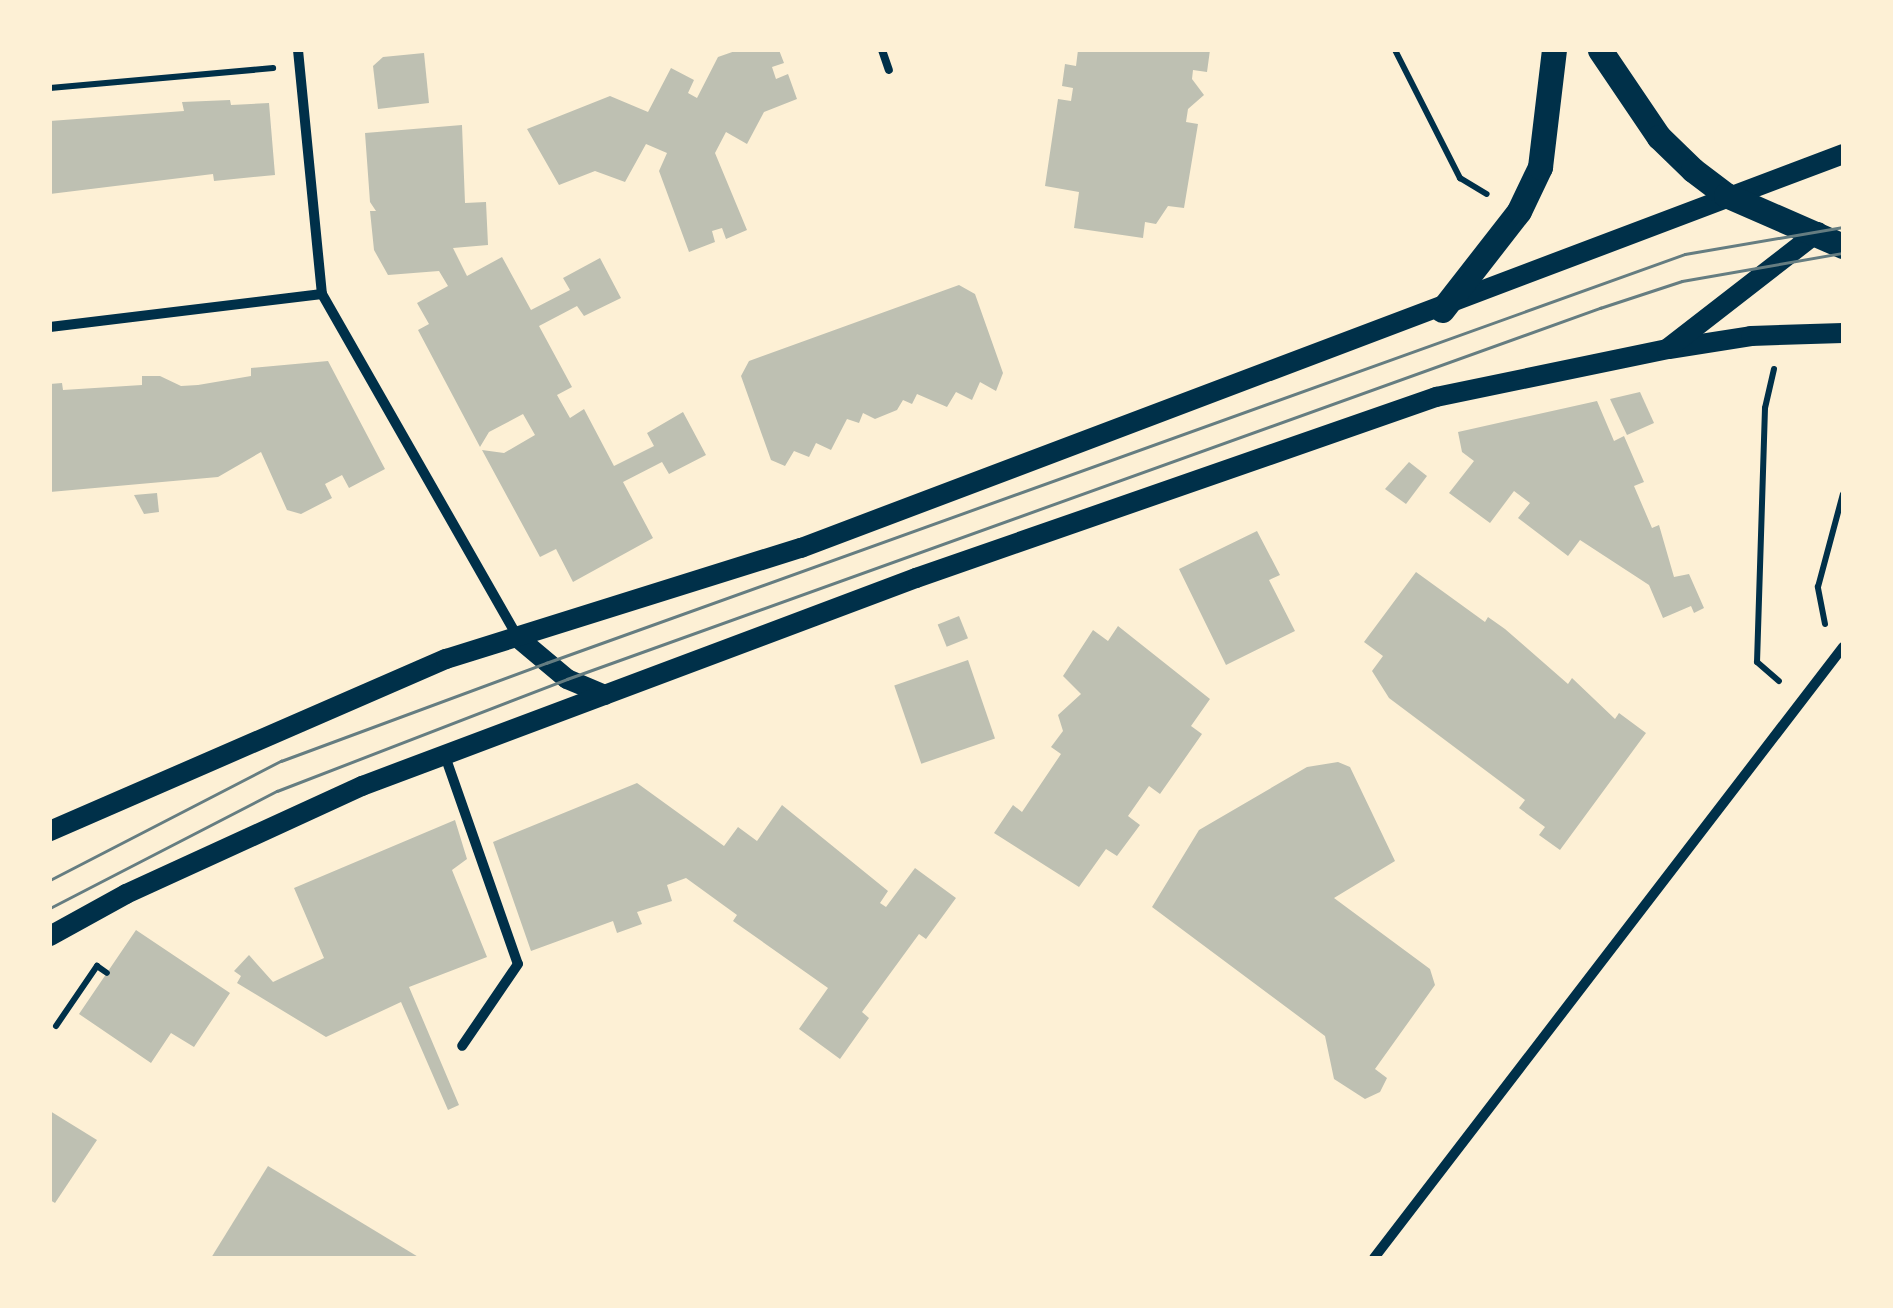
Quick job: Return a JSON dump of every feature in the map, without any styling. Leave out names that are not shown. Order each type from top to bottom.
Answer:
[{"type":"main road","points":[[1442,310],[1519,211],[1540,167],[1554,50]]},
{"type":"main road","points":[[1600,50],[1659,137],[1726,196],[1818,232],[1843,246]]},
{"type":"main road","points":[[50,831],[446,659],[801,548],[1442,310],[1726,196],[1843,154]]},
{"type":"main road","points":[[1667,349],[1818,232],[1843,220]]},
{"type":"main road","points":[[50,936],[232,844],[445,756],[916,578],[1436,397],[1667,349],[1752,336],[1843,333]]},
{"type":"main road","points":[[518,637],[567,679],[605,695]]},
{"type":"street","points":[[298,50],[322,294],[518,637]]},
{"type":"street","points":[[50,327],[322,294]]},
{"type":"street","points":[[1374,1258],[1843,648]]},
{"type":"street","points":[[445,756],[518,964],[462,1046]]},
{"type":"lane","points":[[882,50],[889,70]]},
{"type":"path","points":[[1395,50],[1460,178],[1519,211]]},
{"type":"path","points":[[50,88],[300,65]]},
{"type":"path","points":[[1775,364],[1765,408],[1758,662],[1802,701]]},
{"type":"path","points":[[1832,661],[1818,587],[1843,494]]},
{"type":"path","points":[[56,1026],[97,966],[107,973]]},
{"type":"building","points":[[738,50],[779,50],[784,63],[772,67],[776,79],[788,74],[797,99],[764,112],[747,144],[726,132],[715,153],[747,230],[726,239],[722,228],[712,231],[715,242],[689,252],[659,171],[667,153],[646,144],[625,182],[595,171],[559,185],[527,129],[610,96],[648,112],[671,68],[694,80],[688,93],[697,98],[718,57]]},
{"type":"building","points":[[1078,50],[1210,50],[1207,72],[1193,70],[1192,79],[1204,95],[1188,109],[1186,122],[1198,124],[1184,208],[1168,206],[1156,224],[1145,222],[1143,238],[1074,228],[1079,192],[1045,186],[1058,99],[1071,101],[1073,88],[1062,86],[1065,64],[1076,66]]},
{"type":"building","points":[[424,53],[429,103],[378,109],[373,66],[383,57]]},
{"type":"building","points":[[230,100],[231,105],[269,103],[275,175],[214,181],[213,174],[50,194],[50,121],[184,111],[182,102]]},
{"type":"building","points":[[462,125],[465,203],[486,202],[488,245],[453,248],[467,276],[502,257],[531,310],[570,290],[563,278],[600,258],[621,298],[584,316],[577,306],[539,326],[572,387],[557,395],[570,418],[584,409],[614,466],[654,446],[647,433],[683,412],[706,455],[669,474],[662,462],[623,482],[653,538],[573,582],[556,549],[540,557],[482,450],[504,453],[535,435],[523,414],[489,432],[480,447],[418,330],[429,324],[417,303],[448,286],[439,271],[388,275],[374,250],[370,211],[376,211],[370,202],[365,133]]},
{"type":"building","points":[[959,285],[975,294],[1003,373],[996,391],[980,382],[972,400],[956,392],[947,407],[917,394],[912,404],[903,400],[897,410],[875,419],[863,413],[859,423],[847,419],[831,450],[816,443],[809,457],[794,451],[785,466],[771,460],[741,376],[749,361]]},
{"type":"building","points":[[328,361],[385,469],[349,488],[342,475],[325,484],[332,498],[301,514],[287,510],[261,452],[218,477],[50,492],[50,384],[62,383],[63,390],[142,385],[142,376],[160,376],[181,386],[198,385],[251,376],[251,368]]},
{"type":"building","points":[[1640,392],[1654,423],[1627,435],[1610,399]]},
{"type":"building","points":[[1597,401],[1614,441],[1624,436],[1644,482],[1634,486],[1652,528],[1659,525],[1674,577],[1689,574],[1704,608],[1694,613],[1691,606],[1663,618],[1649,585],[1580,540],[1568,556],[1518,518],[1530,503],[1514,491],[1490,523],[1449,493],[1474,461],[1462,452],[1458,432]]},
{"type":"building","points":[[1409,462],[1427,476],[1406,504],[1385,489]]},
{"type":"building","points":[[157,493],[159,512],[144,514],[134,495]]},
{"type":"building","points":[[1257,531],[1280,575],[1269,580],[1295,631],[1226,665],[1179,569]]},
{"type":"building","points":[[1416,572],[1485,622],[1488,617],[1505,629],[1568,684],[1572,678],[1615,719],[1619,713],[1646,733],[1560,850],[1539,835],[1545,827],[1519,808],[1525,800],[1389,698],[1372,671],[1383,656],[1364,642]]},
{"type":"building","points":[[959,616],[968,638],[947,647],[938,625]]},
{"type":"building","points":[[1118,626],[1210,699],[1191,726],[1202,734],[1160,794],[1149,786],[1128,816],[1140,825],[1117,856],[1106,849],[1079,887],[994,833],[1013,805],[1022,812],[1061,754],[1051,747],[1063,731],[1058,715],[1081,694],[1063,676],[1093,630],[1108,641]]},
{"type":"building","points":[[968,660],[995,738],[921,764],[894,685]]},
{"type":"building","points":[[1338,762],[1350,767],[1395,861],[1334,898],[1430,969],[1435,985],[1375,1069],[1387,1078],[1380,1092],[1365,1099],[1334,1079],[1325,1036],[1152,907],[1199,830],[1307,767]]},
{"type":"building","points":[[637,783],[724,846],[738,827],[757,841],[782,805],[888,891],[880,903],[886,907],[915,868],[956,898],[926,939],[919,934],[862,1012],[869,1018],[840,1059],[799,1029],[828,988],[733,921],[737,915],[686,878],[667,885],[672,901],[637,912],[642,924],[617,933],[613,921],[531,951],[493,842]]},
{"type":"building","points":[[455,820],[467,859],[452,870],[487,957],[409,987],[459,1105],[448,1110],[401,1002],[326,1037],[237,983],[241,976],[234,971],[249,955],[273,982],[324,958],[294,888]]},
{"type":"building","points":[[136,930],[230,993],[194,1047],[171,1033],[151,1063],[79,1014]]},
{"type":"building","points":[[50,1111],[97,1140],[55,1203],[50,1200]]},
{"type":"building","points":[[268,1166],[420,1258],[211,1258]]},
{"type":"tram line","points":[[50,880],[281,761],[546,663],[1685,254],[1843,227]]},
{"type":"tram line","points":[[50,908],[277,791],[567,679],[1600,308],[1682,281],[1843,253]]}]
